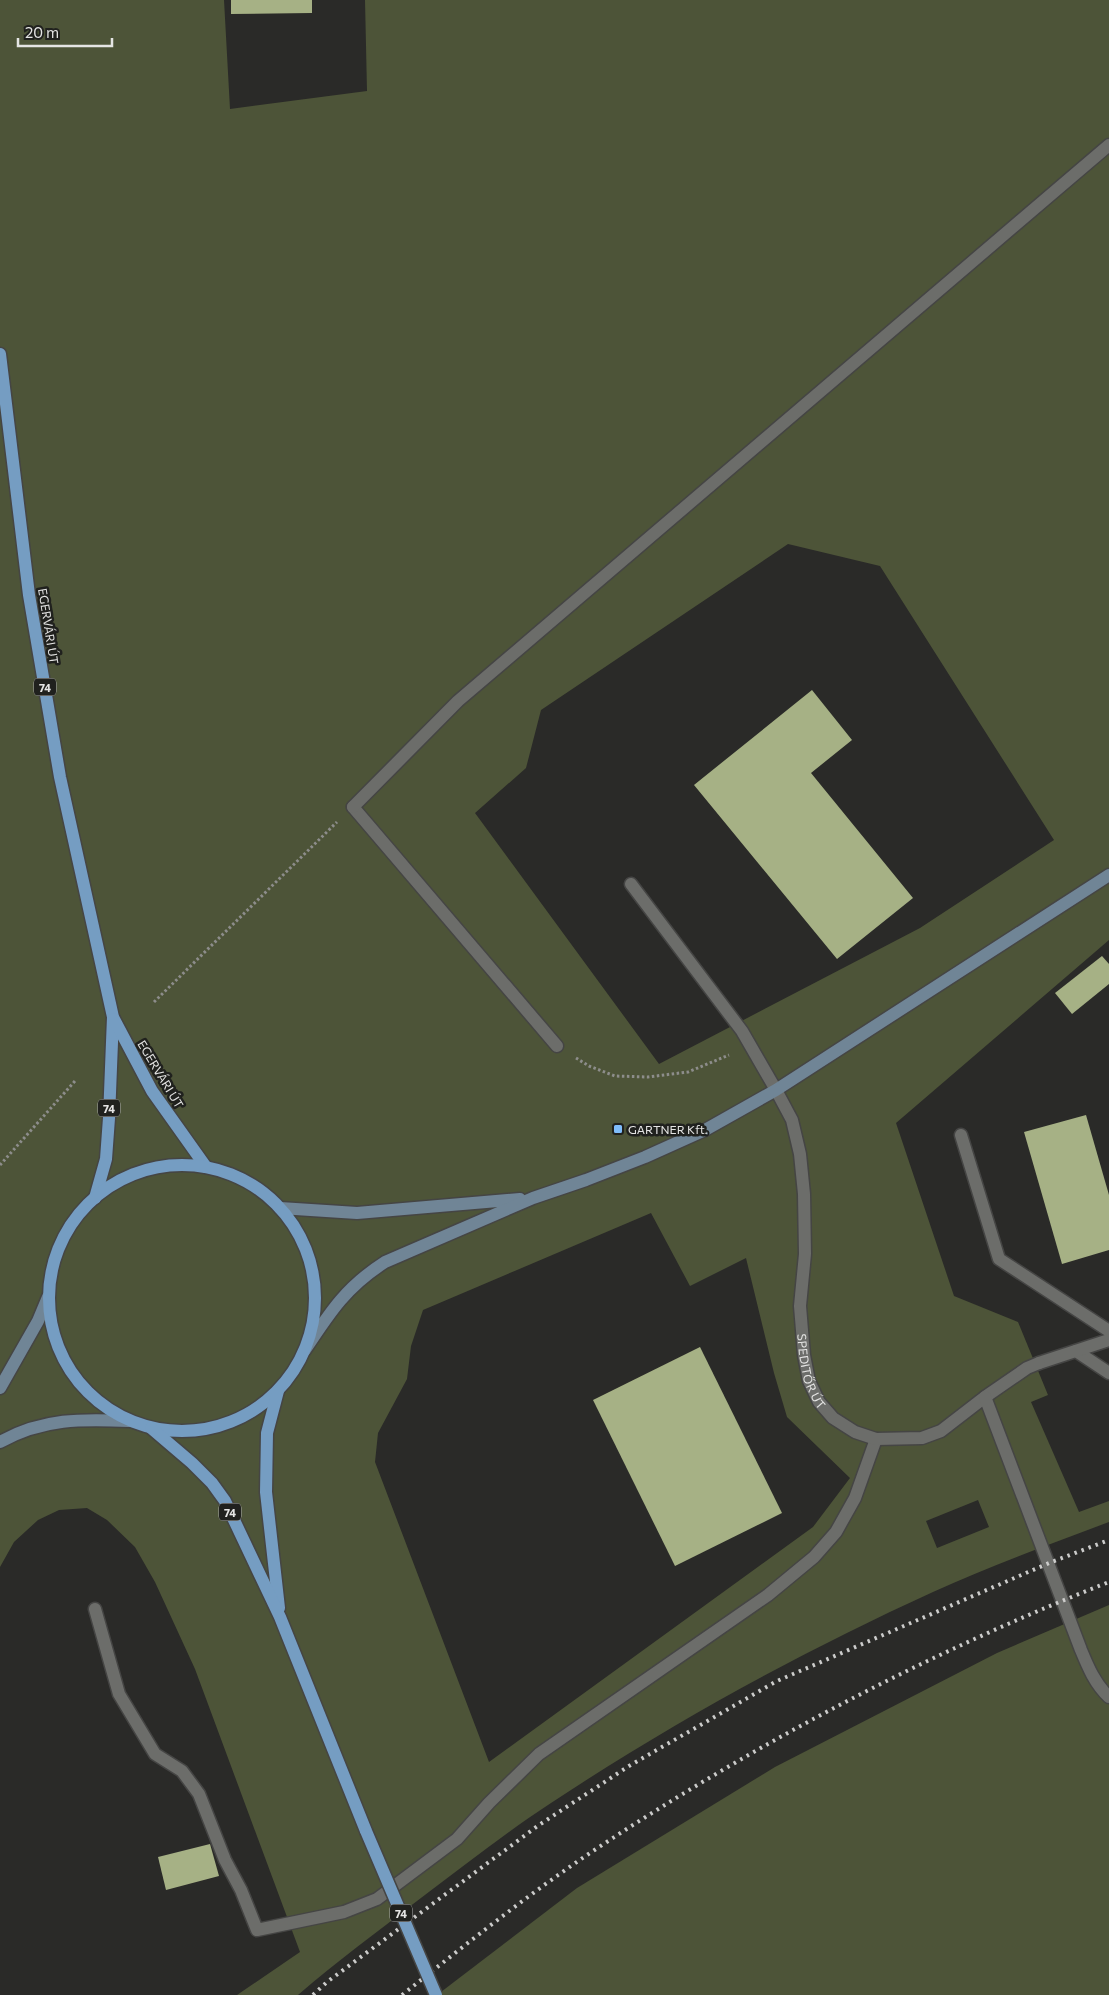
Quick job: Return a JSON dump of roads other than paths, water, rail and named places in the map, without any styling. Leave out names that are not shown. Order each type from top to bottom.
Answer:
[{"type":"main road","name":"EGERVÁRI ÚT","points":[[0,354],[34,624],[60,777],[113,1017],[106,1159],[95,1198]]},
{"type":"main road","points":[[305,1350],[336,1303],[366,1274],[385,1262],[533,1198],[645,1157],[705,1130],[776,1090],[1109,876]]},
{"type":"main road","name":"EGERVÁRI ÚT","points":[[113,1017],[152,1091],[206,1168]]},
{"type":"main road","name":"74","points":[[176,1165],[206,1168],[228,1174],[250,1184],[280,1208],[301,1239],[311,1266],[315,1294],[313,1322],[305,1350],[294,1372],[278,1391],[262,1405],[243,1417],[222,1425],[200,1430],[178,1432],[151,1428],[129,1421],[108,1410],[90,1395],[75,1378],[63,1358],[54,1337],[48,1297],[50,1275],[66,1232],[79,1214],[95,1198],[120,1181],[147,1170],[176,1165]]},
{"type":"main road","points":[[280,1208],[357,1212],[533,1198]]},
{"type":"main road","points":[[0,1388],[38,1321],[48,1297]]},
{"type":"main road","name":"74","points":[[278,1391],[267,1433],[266,1492],[280,1618]]},
{"type":"main road","points":[[0,1442],[29,1428],[45,1424],[76,1419],[129,1421]]},
{"type":"main road","name":"74","points":[[151,1428],[192,1463],[212,1483],[225,1502],[280,1618],[366,1831],[436,1995]]},
{"type":"street","points":[[557,1046],[353,806],[458,701],[1109,145]]},
{"type":"street","name":"SPEDITŐR ÚT","points":[[631,884],[742,1031],[792,1120],[800,1154],[804,1194],[805,1254],[800,1306],[804,1356],[809,1381],[819,1402],[833,1418],[855,1432],[876,1439],[915,1439],[935,1434],[1027,1368],[1109,1340]]},
{"type":"street","points":[[960,1135],[998,1259],[1109,1331]]},
{"type":"street","points":[[1076,1351],[1109,1373]]},
{"type":"street","points":[[985,1397],[1081,1650],[1092,1676],[1101,1690],[1109,1697]]},
{"type":"street","points":[[95,1609],[120,1694],[155,1754],[182,1771],[199,1794],[225,1860],[257,1930],[344,1912],[377,1899],[421,1868],[457,1839],[489,1803],[539,1754],[768,1595],[814,1557],[836,1532],[855,1498],[876,1439]]},
{"type":"railway","points":[[313,1995],[327,1982],[539,1825],[629,1766],[777,1681],[1049,1563],[1109,1540]]},
{"type":"railway","points":[[402,1995],[496,1921],[568,1868],[717,1773],[780,1737],[909,1670],[975,1639],[1109,1582]]},
{"type":"place","name":"GARTNER Kft.","points":[[618,1129]]}]
